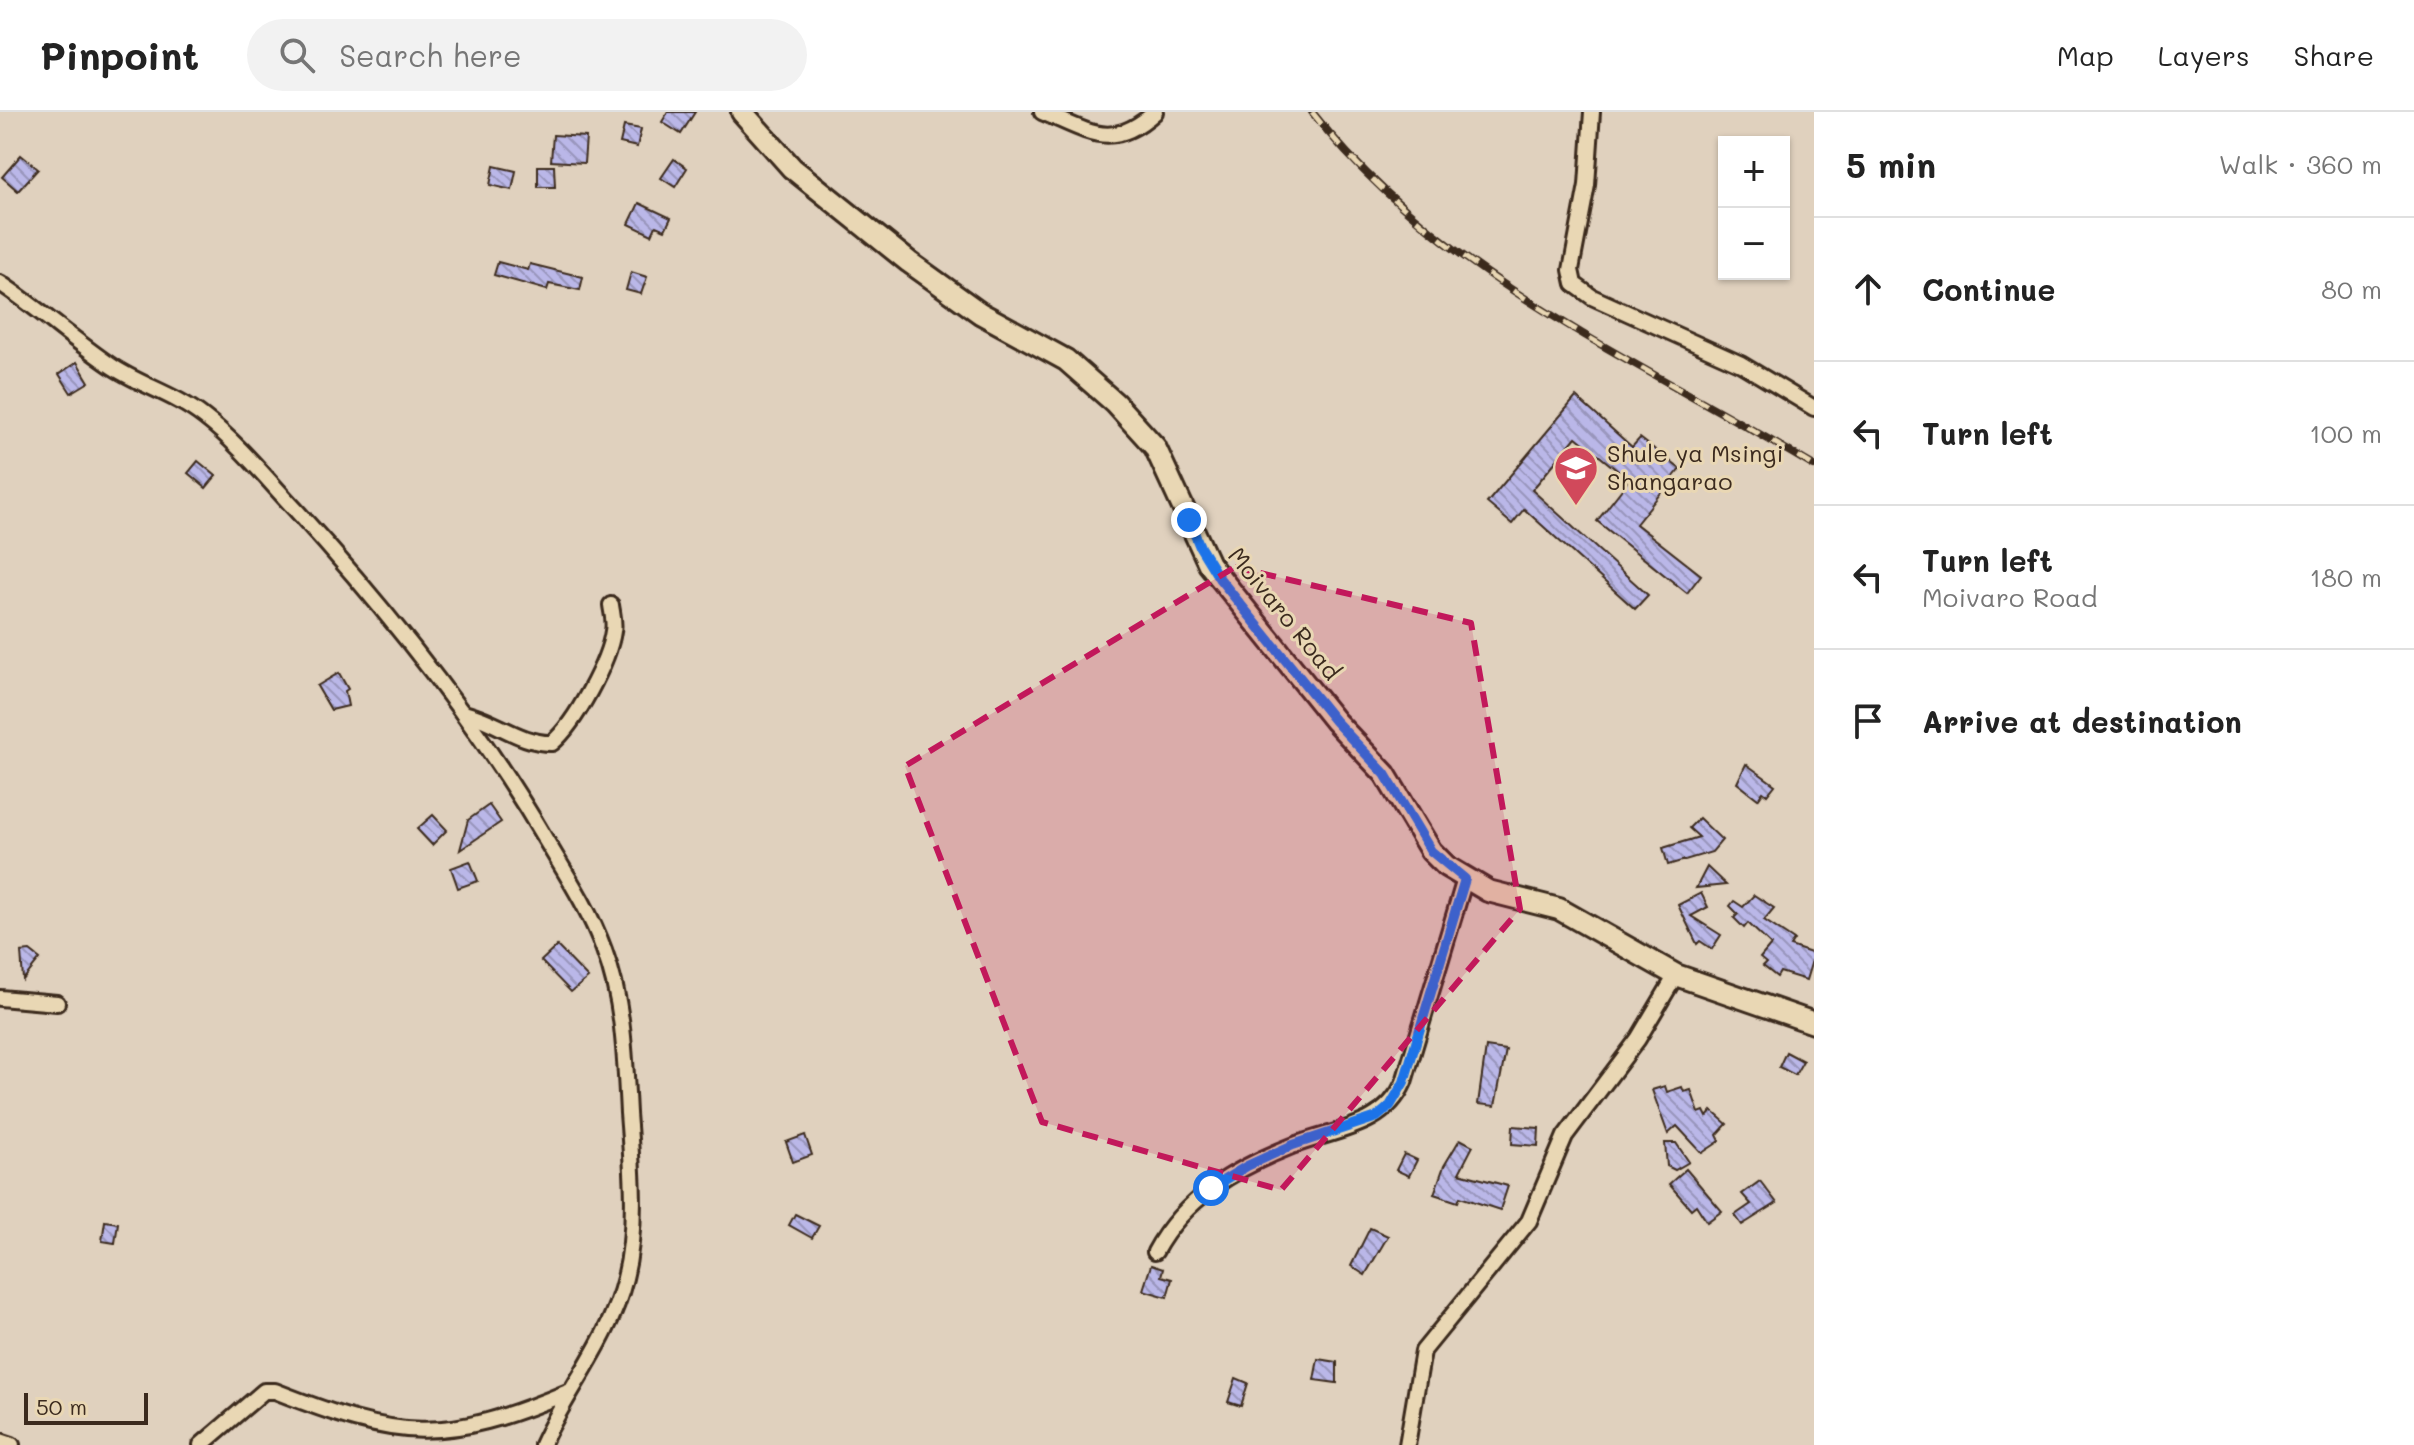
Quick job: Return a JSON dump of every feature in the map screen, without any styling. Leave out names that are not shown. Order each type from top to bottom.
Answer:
[{"type":"street","name":"Moivaro Road","points":[[742,112],[792,168],[921,272],[980,313],[1066,360],[1115,403],[1155,447],[1209,564],[1335,721],[1385,774],[1431,851],[1465,879],[1493,893],[1559,909],[1676,975],[1814,1023]]},
{"type":"street","points":[[1042,112],[1113,137],[1132,132],[1155,112]]},
{"type":"street","points":[[1592,112],[1587,185],[1571,270],[1574,284],[1592,297],[1741,364],[1814,408]]},
{"type":"street","points":[[0,283],[110,365],[188,406],[227,436],[352,572],[463,713],[518,793],[588,911],[604,949],[622,1017],[633,1182],[625,1277],[602,1340],[568,1392],[542,1445]]},
{"type":"street","points":[[463,713],[479,716],[537,744],[552,743],[575,717],[601,665],[614,630],[611,605]]},
{"type":"street","points":[[1155,1252],[1173,1221],[1225,1179],[1293,1145],[1377,1117],[1390,1106],[1404,1082],[1465,879]]},
{"type":"street","points":[[1407,1445],[1423,1351],[1529,1221],[1565,1136],[1638,1039],[1676,975]]},
{"type":"street","points":[[0,998],[57,1003]]},
{"type":"street","points":[[201,1445],[264,1391],[275,1391],[370,1427],[419,1435],[485,1427],[568,1392]]},
{"type":"street","points":[[0,1441],[12,1445]]},
{"type":"highlighted area","points":[[1235,567],[1471,623],[1520,909],[1281,1190],[1042,1122],[905,766]]},
{"type":"building","points":[[668,112],[695,112],[681,134],[662,122]]},
{"type":"building","points":[[624,126],[641,129],[637,147],[620,143]]},
{"type":"building","points":[[553,135],[586,137],[584,163],[551,161]]},
{"type":"building","points":[[21,155],[38,169],[18,191],[2,177]]},
{"type":"building","points":[[674,159],[687,168],[675,187],[661,178]]},
{"type":"building","points":[[494,166],[516,171],[512,190],[490,185]]},
{"type":"building","points":[[538,166],[554,166],[555,187],[538,187]]},
{"type":"building","points":[[639,203],[671,218],[665,230],[656,226],[652,235],[629,224]]},
{"type":"building","points":[[498,262],[528,270],[530,264],[583,277],[580,290],[549,284],[547,290],[494,275]]},
{"type":"building","points":[[631,272],[647,277],[641,294],[626,290]]},
{"type":"building","points":[[77,362],[89,382],[71,393],[59,374]]},
{"type":"building","points":[[1576,397],[1632,447],[1640,438],[1680,469],[1636,524],[1701,575],[1687,593],[1597,521],[1629,480],[1576,437],[1532,490],[1648,595],[1635,609],[1524,509],[1512,524],[1487,503]]},
{"type":"building","points":[[198,461],[216,476],[206,488],[188,473]]},
{"type":"building","points":[[339,673],[348,689],[345,691],[348,706],[331,710],[317,686]]},
{"type":"building","points":[[1746,764],[1775,785],[1767,795],[1763,792],[1758,799],[1737,783]]},
{"type":"building","points":[[489,805],[501,822],[460,850],[468,820]]},
{"type":"building","points":[[433,815],[447,830],[432,845],[417,829]]},
{"type":"building","points":[[1699,818],[1722,840],[1712,852],[1668,865],[1663,848],[1699,837],[1689,828]]},
{"type":"building","points":[[470,861],[478,881],[458,888],[451,868]]},
{"type":"building","points":[[1707,867],[1726,885],[1696,888]]},
{"type":"building","points":[[1701,893],[1708,907],[1691,916],[1721,935],[1712,949],[1700,941],[1697,944],[1678,905]]},
{"type":"building","points":[[1754,895],[1774,908],[1764,920],[1794,940],[1790,946],[1814,954],[1806,980],[1780,972],[1777,977],[1763,966],[1766,963],[1760,958],[1771,945],[1748,923],[1744,928],[1734,918],[1738,914],[1730,906],[1734,901],[1743,907]]},
{"type":"building","points":[[557,946],[588,978],[571,992],[541,961]]},
{"type":"building","points":[[30,951],[40,959],[23,980],[21,952]]},
{"type":"building","points":[[1486,1047],[1506,1050],[1495,1106],[1478,1104]]},
{"type":"building","points":[[1786,1052],[1803,1061],[1795,1075],[1779,1067]]},
{"type":"building","points":[[1665,1086],[1667,1092],[1682,1087],[1684,1092],[1691,1090],[1699,1113],[1704,1111],[1707,1117],[1712,1111],[1727,1124],[1717,1135],[1720,1141],[1702,1153],[1677,1126],[1668,1134],[1652,1090]]},
{"type":"building","points":[[1513,1126],[1539,1128],[1538,1146],[1512,1144]]},
{"type":"building","points":[[805,1135],[812,1155],[793,1162],[786,1142]]},
{"type":"building","points":[[1460,1139],[1473,1146],[1459,1173],[1508,1186],[1500,1210],[1460,1197],[1458,1202],[1434,1194],[1444,1166]]},
{"type":"building","points":[[1665,1143],[1676,1143],[1689,1162],[1675,1170],[1667,1166]]},
{"type":"building","points":[[1404,1154],[1417,1160],[1409,1176],[1396,1170]]},
{"type":"building","points":[[1686,1169],[1722,1211],[1707,1222],[1696,1205],[1691,1209],[1669,1184]]},
{"type":"building","points":[[1760,1181],[1777,1203],[1742,1225],[1735,1215],[1751,1204],[1742,1194]]},
{"type":"building","points":[[795,1214],[819,1226],[812,1238],[789,1225]]},
{"type":"building","points":[[105,1221],[118,1223],[115,1243],[102,1241]]},
{"type":"building","points":[[1370,1228],[1388,1236],[1365,1275],[1351,1266]]},
{"type":"building","points":[[1151,1265],[1163,1269],[1161,1276],[1172,1279],[1167,1297],[1143,1290]]},
{"type":"building","points":[[1318,1359],[1337,1362],[1337,1383],[1314,1380]]},
{"type":"building","points":[[1236,1378],[1248,1383],[1241,1406],[1228,1402]]},
{"type":"railway","points":[[1312,112],[1364,171],[1421,223],[1482,269],[1546,312],[1814,466]]},
{"type":"place","name":"Shule ya Msingi Shangarao","points":[[1576,507]]},
{"type":"route","points":[[1189,520],[1200,547],[1219,578],[1271,638],[1335,721],[1396,788],[1420,834],[1438,860],[1465,879],[1404,1082],[1390,1106],[1369,1121],[1272,1154],[1211,1188]]}]
